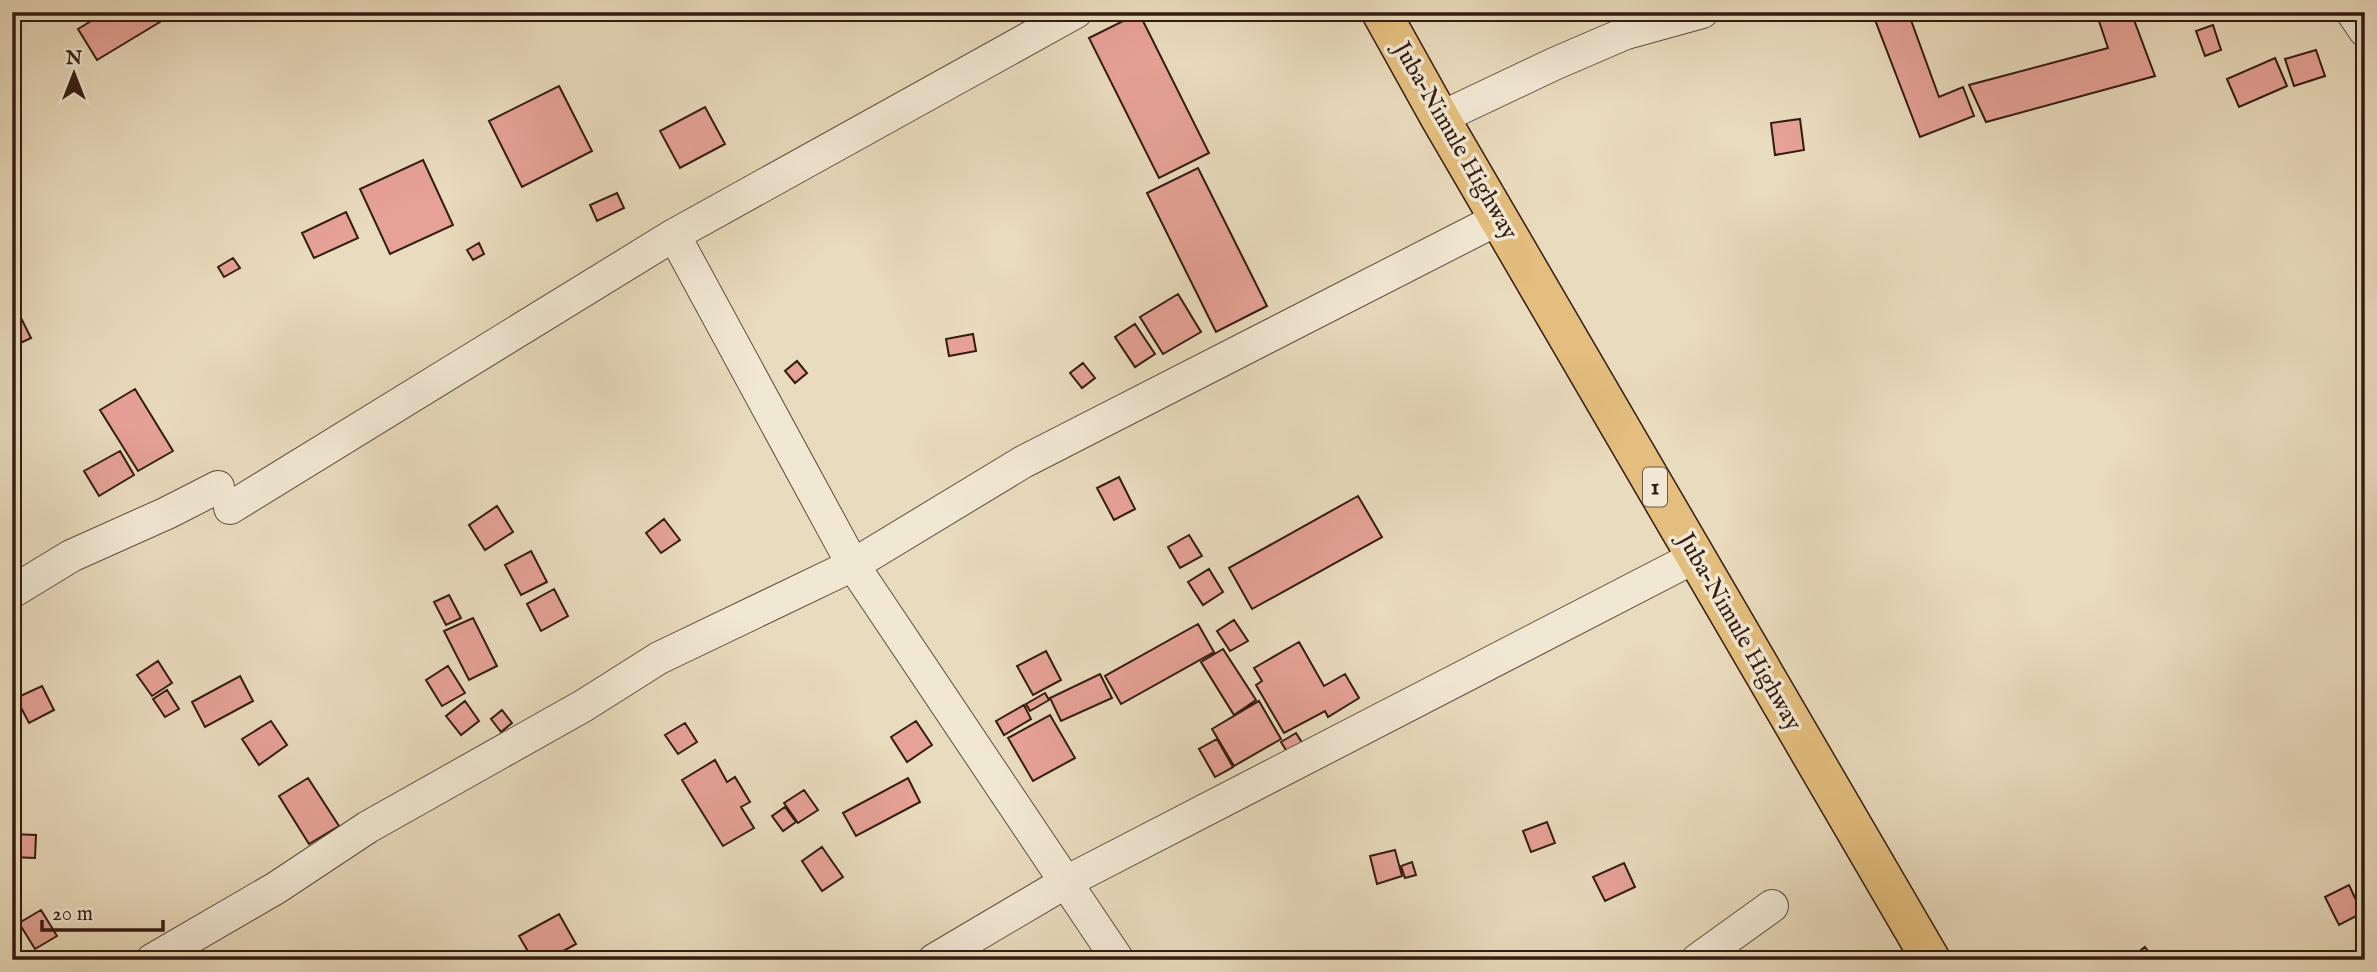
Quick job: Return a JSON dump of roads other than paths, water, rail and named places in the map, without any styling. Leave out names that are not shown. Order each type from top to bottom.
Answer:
[{"type":"main road","name":"Juba–Nimule Highway","points":[[1381,12],[1498,219],[1931,960]]},
{"type":"street","points":[[12,592],[71,556],[167,513],[224,498],[674,235],[1076,12]]},
{"type":"street","points":[[1440,118],[1626,33],[1702,12]]},
{"type":"street","points":[[2352,12],[2365,31]]},
{"type":"street","points":[[152,960],[276,888],[368,827],[583,706],[659,658],[853,565],[1023,462],[1498,219]]},
{"type":"street","points":[[674,235],[853,565],[1118,960]]},
{"type":"street","points":[[934,960],[1066,883],[1695,557]]},
{"type":"street","points":[[1697,960],[1772,906]]}]
